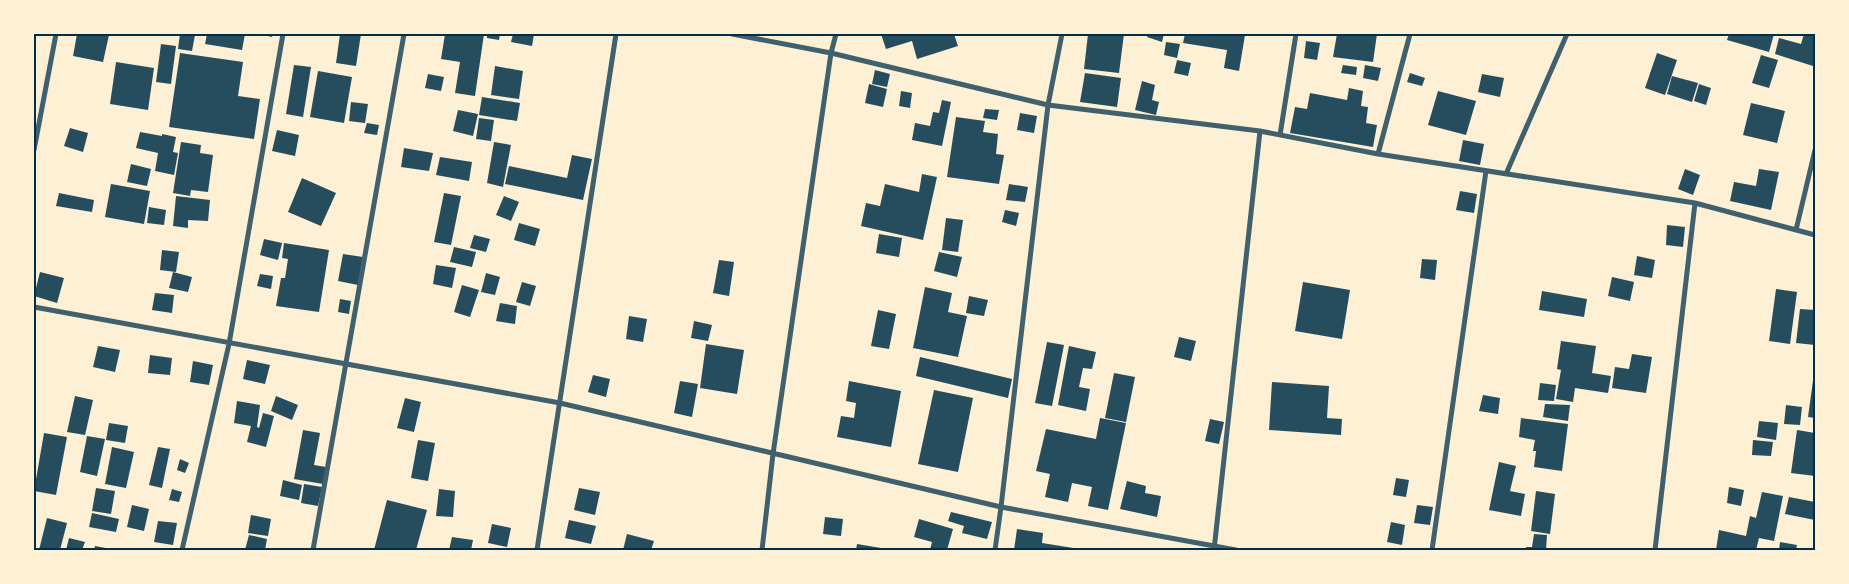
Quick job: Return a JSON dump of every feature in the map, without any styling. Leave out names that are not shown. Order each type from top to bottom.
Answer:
[{"type":"street","points":[[34,150],[56,34]]},
{"type":"street","points":[[182,550],[229,344],[283,34]]},
{"type":"street","points":[[313,550],[404,34]]},
{"type":"street","points":[[538,550],[616,34]]},
{"type":"street","points":[[732,34],[831,53],[1048,105],[1260,131],[1378,154],[1695,203],[1815,235]]},
{"type":"street","points":[[762,550],[773,454],[831,53],[836,34]]},
{"type":"street","points":[[994,550],[1001,507],[1048,105],[1062,34]]},
{"type":"street","points":[[1280,135],[1296,34]]},
{"type":"street","points":[[1378,154],[1410,34]]},
{"type":"street","points":[[1506,174],[1567,34]]},
{"type":"street","points":[[1215,548],[1260,131]]},
{"type":"street","points":[[1796,230],[1815,150]]},
{"type":"street","points":[[1432,550],[1486,171]]},
{"type":"street","points":[[1655,550],[1695,203]]},
{"type":"street","points":[[34,307],[229,344],[560,402],[1001,507],[1215,548],[1236,550]]},
{"type":"building","points":[[77,34],[109,35],[103,62],[73,56]]},
{"type":"building","points":[[180,34],[195,35],[192,51],[178,49]]},
{"type":"building","points":[[207,34],[245,34],[242,50],[205,44]]},
{"type":"building","points":[[259,34],[273,34],[272,37]]},
{"type":"building","points":[[340,34],[361,34],[356,66],[336,63]]},
{"type":"building","points":[[445,34],[484,34],[475,96],[455,93],[460,62],[441,59]]},
{"type":"building","points":[[487,34],[500,34],[499,40],[487,38]]},
{"type":"building","points":[[513,34],[534,34],[532,46],[511,42]]},
{"type":"building","points":[[881,34],[954,34],[958,46],[917,59],[912,41],[886,49]]},
{"type":"building","points":[[1088,34],[1124,34],[1119,73],[1084,69]]},
{"type":"building","points":[[1148,34],[1164,34],[1162,42],[1147,37]]},
{"type":"building","points":[[1185,34],[1245,35],[1239,71],[1224,68],[1227,50],[1183,43]]},
{"type":"building","points":[[1337,34],[1377,34],[1373,62],[1333,57]]},
{"type":"building","points":[[1729,34],[1774,34],[1769,52],[1727,40]]},
{"type":"building","points":[[1804,34],[1815,34],[1813,66],[1775,54],[1779,38],[1801,44]]},
{"type":"building","points":[[1306,41],[1320,43],[1317,60],[1304,58]]},
{"type":"building","points":[[1166,42],[1180,44],[1177,58],[1164,55]]},
{"type":"building","points":[[161,44],[176,46],[171,84],[156,82]]},
{"type":"building","points":[[180,53],[243,62],[238,96],[260,99],[254,139],[169,127]]},
{"type":"building","points":[[1657,53],[1677,60],[1665,95],[1645,88]]},
{"type":"building","points":[[1761,55],[1778,60],[1769,88],[1752,83]]},
{"type":"building","points":[[1177,60],[1191,63],[1188,76],[1174,73]]},
{"type":"building","points":[[116,62],[154,68],[148,110],[110,104]]},
{"type":"building","points":[[294,65],[311,67],[303,117],[286,114]]},
{"type":"building","points":[[1343,65],[1357,67],[1356,75],[1341,73]]},
{"type":"building","points":[[1365,65],[1381,68],[1378,81],[1363,78]]},
{"type":"building","points":[[495,66],[523,71],[519,99],[491,95]]},
{"type":"building","points":[[875,70],[890,74],[887,87],[872,84]]},
{"type":"building","points":[[318,71],[352,77],[344,123],[310,117]]},
{"type":"building","points":[[1085,73],[1121,78],[1117,107],[1080,102]]},
{"type":"building","points":[[1410,73],[1425,78],[1422,86],[1407,82]]},
{"type":"building","points":[[428,74],[444,77],[441,91],[425,88]]},
{"type":"building","points":[[1482,74],[1504,78],[1500,97],[1478,92]]},
{"type":"building","points":[[1672,76],[1698,83],[1692,102],[1667,94]]},
{"type":"building","points":[[1142,81],[1155,85],[1152,100],[1159,102],[1156,115],[1135,110]]},
{"type":"building","points":[[869,84],[887,89],[883,107],[865,103]]},
{"type":"building","points":[[1699,84],[1711,88],[1706,105],[1694,101]]},
{"type":"building","points":[[1349,88],[1363,91],[1361,106],[1368,107],[1366,123],[1377,125],[1373,147],[1290,133],[1295,107],[1307,109],[1310,93],[1347,100]]},
{"type":"building","points":[[901,91],[912,93],[910,108],[899,106]]},
{"type":"building","points":[[1438,91],[1476,101],[1466,135],[1428,125]]},
{"type":"building","points":[[482,97],[520,103],[517,121],[479,115]]},
{"type":"building","points":[[942,100],[951,102],[942,146],[912,140],[915,123],[930,126],[933,112],[939,113]]},
{"type":"building","points":[[351,102],[368,104],[365,123],[349,121]]},
{"type":"building","points":[[1751,103],[1785,111],[1777,143],[1743,135]]},
{"type":"building","points":[[985,109],[999,110],[997,120],[983,118]]},
{"type":"building","points":[[458,110],[478,114],[473,136],[453,131]]},
{"type":"building","points":[[1020,113],[1037,116],[1034,133],[1017,130]]},
{"type":"building","points":[[956,117],[985,121],[983,132],[998,134],[996,154],[1004,155],[999,184],[947,177]]},
{"type":"building","points":[[479,118],[494,120],[491,141],[476,139]]},
{"type":"building","points":[[367,123],[379,125],[377,135],[364,133]]},
{"type":"building","points":[[70,128],[88,133],[83,152],[64,146]]},
{"type":"building","points":[[277,130],[299,135],[295,156],[272,151]]},
{"type":"building","points":[[140,132],[176,137],[173,152],[178,153],[174,175],[155,171],[158,153],[136,148]]},
{"type":"building","points":[[1463,140],[1484,144],[1480,165],[1459,161]]},
{"type":"building","points":[[181,142],[201,145],[200,153],[213,155],[208,192],[191,190],[190,196],[173,193]]},
{"type":"building","points":[[494,142],[511,145],[503,187],[487,183]]},
{"type":"building","points":[[404,148],[433,153],[429,171],[401,167]]},
{"type":"building","points":[[572,155],[592,159],[583,200],[505,184],[509,166],[567,178]]},
{"type":"building","points":[[440,157],[472,162],[469,181],[436,175]]},
{"type":"building","points":[[131,164],[151,169],[147,186],[127,182]]},
{"type":"building","points":[[1685,169],[1700,175],[1693,195],[1678,189]]},
{"type":"building","points":[[1759,169],[1779,172],[1771,210],[1730,201],[1734,182],[1756,186]]},
{"type":"building","points":[[922,174],[937,177],[923,240],[861,226],[866,203],[880,206],[885,184],[919,192]]},
{"type":"building","points":[[302,178],[336,193],[321,226],[288,212]]},
{"type":"building","points":[[111,184],[150,191],[144,224],[105,217]]},
{"type":"building","points":[[1009,184],[1028,187],[1025,202],[1006,200]]},
{"type":"building","points":[[1460,191],[1477,194],[1474,213],[1456,210]]},
{"type":"building","points":[[59,193],[94,200],[92,212],[56,206]]},
{"type":"building","points":[[444,193],[461,196],[451,245],[434,242]]},
{"type":"building","points":[[176,196],[210,200],[208,221],[188,220],[188,228],[173,226]]},
{"type":"building","points":[[504,196],[519,202],[511,221],[496,215]]},
{"type":"building","points":[[149,207],[166,210],[164,225],[147,223]]},
{"type":"building","points":[[1005,210],[1019,213],[1016,226],[1002,222]]},
{"type":"building","points":[[946,218],[963,220],[958,252],[942,250]]},
{"type":"building","points":[[519,223],[540,229],[535,246],[514,240]]},
{"type":"building","points":[[1667,225],[1685,227],[1683,247],[1666,245]]},
{"type":"building","points":[[879,234],[902,238],[899,257],[876,253]]},
{"type":"building","points":[[474,235],[490,239],[486,252],[470,248]]},
{"type":"building","points":[[264,239],[282,243],[278,260],[260,255]]},
{"type":"building","points":[[284,243],[329,250],[319,312],[276,306],[281,278],[285,278],[288,259],[282,258]]},
{"type":"building","points":[[454,247],[476,252],[472,267],[450,262]]},
{"type":"building","points":[[162,250],[179,252],[176,272],[160,270]]},
{"type":"building","points":[[939,252],[962,257],[957,277],[934,271]]},
{"type":"building","points":[[343,254],[363,257],[358,285],[338,281]]},
{"type":"building","points":[[1637,256],[1655,260],[1652,278],[1634,275]]},
{"type":"building","points":[[1422,259],[1437,260],[1435,280],[1420,278]]},
{"type":"building","points":[[719,260],[734,262],[729,296],[713,293]]},
{"type":"building","points":[[436,265],[456,268],[452,288],[433,284]]},
{"type":"building","points":[[40,272],[64,278],[57,303],[34,296]]},
{"type":"building","points":[[173,272],[192,277],[188,292],[169,288]]},
{"type":"building","points":[[486,273],[500,277],[495,295],[481,292]]},
{"type":"building","points":[[260,274],[273,276],[271,289],[257,286]]},
{"type":"building","points":[[1612,277],[1634,282],[1630,301],[1608,296]]},
{"type":"building","points":[[522,282],[536,286],[530,306],[516,302]]},
{"type":"building","points":[[1303,282],[1350,290],[1342,339],[1295,331]]},
{"type":"building","points":[[462,285],[479,290],[470,317],[454,312]]},
{"type":"building","points":[[925,287],[952,293],[948,312],[967,316],[958,357],[913,348]]},
{"type":"building","points":[[1776,289],[1797,292],[1790,344],[1769,341]]},
{"type":"building","points":[[1542,291],[1587,299],[1584,317],[1539,310]]},
{"type":"building","points":[[155,293],[174,295],[172,313],[152,310]]},
{"type":"building","points":[[969,296],[988,300],[984,316],[966,313]]},
{"type":"building","points":[[340,299],[351,301],[349,314],[338,312]]},
{"type":"building","points":[[500,303],[517,306],[515,324],[496,321]]},
{"type":"building","points":[[1800,309],[1815,310],[1815,345],[1796,343]]},
{"type":"building","points":[[878,310],[896,314],[889,349],[871,346]]},
{"type":"building","points":[[629,316],[647,319],[643,342],[626,339]]},
{"type":"building","points":[[694,321],[712,325],[708,341],[691,338]]},
{"type":"building","points":[[1179,337],[1196,341],[1191,361],[1174,357]]},
{"type":"building","points":[[1561,341],[1596,346],[1592,373],[1611,376],[1608,393],[1575,388],[1573,402],[1556,399],[1561,370],[1557,369]]},
{"type":"building","points":[[1047,342],[1064,345],[1052,406],[1035,403]]},
{"type":"building","points":[[706,344],[744,350],[737,394],[700,388]]},
{"type":"building","points":[[98,346],[120,350],[115,372],[93,367]]},
{"type":"building","points":[[1069,346],[1096,352],[1092,369],[1083,368],[1079,387],[1090,389],[1086,411],[1058,405]]},
{"type":"building","points":[[1632,354],[1652,357],[1646,393],[1612,388],[1615,367],[1629,369]]},
{"type":"building","points":[[150,355],[172,358],[170,375],[148,373]]},
{"type":"building","points":[[920,357],[1012,379],[1008,398],[916,376]]},
{"type":"building","points":[[247,360],[270,365],[265,384],[243,379]]},
{"type":"building","points":[[193,361],[213,365],[209,385],[190,382]]},
{"type":"building","points":[[1114,373],[1135,377],[1126,422],[1105,418]]},
{"type":"building","points":[[1815,373],[1815,418],[1808,417]]},
{"type":"building","points":[[593,375],[610,379],[606,397],[588,392]]},
{"type":"building","points":[[680,381],[698,384],[692,417],[674,413]]},
{"type":"building","points":[[849,381],[901,391],[891,447],[837,437],[841,416],[854,418],[856,403],[846,401]]},
{"type":"building","points":[[1272,382],[1329,386],[1327,418],[1342,419],[1341,435],[1269,430]]},
{"type":"building","points":[[1540,383],[1556,385],[1554,401],[1538,400]]},
{"type":"building","points":[[934,390],[973,398],[958,472],[918,464]]},
{"type":"building","points":[[1483,395],[1500,398],[1498,414],[1479,411]]},
{"type":"building","points":[[75,396],[93,400],[85,435],[67,432]]},
{"type":"building","points":[[276,396],[298,405],[292,420],[271,411]]},
{"type":"building","points":[[405,398],[421,402],[414,432],[397,428]]},
{"type":"building","points":[[237,401],[260,405],[257,427],[259,428],[263,413],[274,416],[266,447],[247,442],[251,426],[234,423]]},
{"type":"building","points":[[1545,404],[1570,405],[1568,421],[1543,417]]},
{"type":"building","points":[[1786,405],[1802,407],[1800,425],[1784,424]]},
{"type":"building","points":[[1100,418],[1126,423],[1108,510],[1088,506],[1092,487],[1072,483],[1068,502],[1045,497],[1050,474],[1036,471],[1046,429],[1096,439]]},
{"type":"building","points":[[1521,418],[1568,424],[1562,471],[1534,467],[1536,451],[1533,451],[1535,440],[1519,437]]},
{"type":"building","points":[[1210,419],[1224,422],[1219,444],[1205,441]]},
{"type":"building","points":[[1759,421],[1778,423],[1776,440],[1757,437]]},
{"type":"building","points":[[109,423],[128,426],[125,443],[106,440]]},
{"type":"building","points":[[303,430],[320,433],[314,465],[326,467],[323,484],[294,479]]},
{"type":"building","points":[[1797,430],[1815,433],[1815,476],[1791,473]]},
{"type":"building","points":[[44,433],[67,437],[56,495],[34,491]]},
{"type":"building","points":[[87,436],[105,439],[97,476],[80,472]]},
{"type":"building","points":[[418,440],[435,443],[428,481],[411,478]]},
{"type":"building","points":[[1753,440],[1773,442],[1771,456],[1752,455]]},
{"type":"building","points":[[112,447],[134,452],[126,488],[105,484]]},
{"type":"building","points":[[158,447],[170,449],[162,488],[149,485]]},
{"type":"building","points":[[180,459],[189,463],[185,473],[177,470]]},
{"type":"building","points":[[1499,462],[1516,466],[1510,491],[1525,494],[1521,516],[1489,510]]},
{"type":"building","points":[[1396,478],[1409,480],[1406,497],[1393,495]]},
{"type":"building","points":[[283,480],[302,485],[299,500],[280,496]]},
{"type":"building","points":[[1127,481],[1146,486],[1145,493],[1161,496],[1157,517],[1120,509]]},
{"type":"building","points":[[304,484],[322,487],[318,506],[301,503]]},
{"type":"building","points":[[1729,487],[1744,490],[1741,506],[1727,503]]},
{"type":"building","points":[[96,488],[115,491],[111,514],[92,511]]},
{"type":"building","points":[[579,488],[600,492],[595,515],[574,510]]},
{"type":"building","points":[[172,489],[182,492],[179,502],[169,500]]},
{"type":"building","points":[[439,489],[455,491],[453,517],[436,516]]},
{"type":"building","points":[[1536,491],[1555,494],[1550,534],[1531,531]]},
{"type":"building","points":[[1762,492],[1783,496],[1774,541],[1759,538],[1756,550],[1716,550],[1719,530],[1746,536],[1750,516],[1756,518]]},
{"type":"building","points":[[1789,497],[1815,502],[1815,520],[1785,514]]},
{"type":"building","points":[[387,500],[427,510],[416,550],[374,550]]},
{"type":"building","points":[[132,505],[149,509],[144,531],[127,527]]},
{"type":"building","points":[[1417,505],[1433,507],[1430,525],[1414,523]]},
{"type":"building","points":[[951,512],[992,522],[987,539],[962,533],[964,526],[948,521]]},
{"type":"building","points":[[92,513],[119,519],[116,532],[89,527]]},
{"type":"building","points":[[251,515],[271,519],[268,536],[248,533]]},
{"type":"building","points":[[825,517],[843,519],[841,536],[823,534]]},
{"type":"building","points":[[47,518],[67,523],[60,550],[39,550]]},
{"type":"building","points":[[919,519],[953,529],[947,550],[930,550],[932,542],[914,537]]},
{"type":"building","points":[[569,520],[596,526],[591,544],[565,538]]},
{"type":"building","points":[[158,521],[177,523],[173,545],[154,542]]},
{"type":"building","points":[[1391,522],[1405,525],[1402,545],[1387,542]]},
{"type":"building","points":[[492,524],[511,528],[507,547],[488,543]]},
{"type":"building","points":[[1017,529],[1043,533],[1042,543],[1086,550],[1014,550]]},
{"type":"building","points":[[627,534],[654,541],[651,550],[623,550]]},
{"type":"building","points":[[1534,534],[1547,535],[1546,550],[1526,550],[1526,547],[1532,547]]},
{"type":"building","points":[[249,535],[267,539],[265,550],[245,550]]},
{"type":"building","points":[[452,537],[473,540],[471,550],[449,550]]},
{"type":"building","points":[[69,538],[85,542],[82,550],[66,550]]},
{"type":"building","points":[[1780,542],[1797,545],[1796,550],[1779,550]]},
{"type":"building","points":[[857,544],[887,549],[887,550],[856,550]]},
{"type":"building","points":[[95,546],[111,549],[111,550],[94,550]]}]
